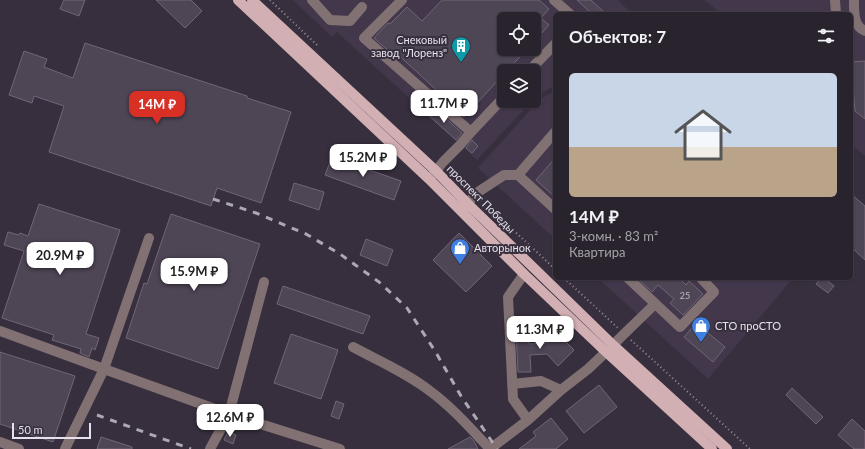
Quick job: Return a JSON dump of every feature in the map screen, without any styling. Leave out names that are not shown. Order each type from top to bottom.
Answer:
[{"type":"main road","name":"проспект Победы","points":[[238,0],[432,175]]},
{"type":"main road","name":"проспект Победы","points":[[252,0],[432,175],[524,274],[727,449]]},
{"type":"main road","name":"проспект Победы","points":[[464,208],[712,449]]},
{"type":"lane","points":[[312,0],[330,20],[350,21],[362,7]]},
{"type":"lane","points":[[402,0],[364,38],[471,132]]},
{"type":"lane","points":[[554,0],[568,12]]},
{"type":"lane","points":[[835,0],[836,12]]},
{"type":"lane","points":[[854,0],[856,23],[861,30],[865,31]]},
{"type":"lane","points":[[536,64],[553,46]]},
{"type":"lane","points":[[432,175],[497,104]]},
{"type":"lane","points":[[464,208],[475,194],[504,175],[518,174],[553,134]]},
{"type":"lane","points":[[518,174],[553,207]]},
{"type":"lane","points":[[65,449],[104,369],[149,238]]},
{"type":"lane","points":[[524,274],[508,297],[513,399],[528,420]]},
{"type":"lane","points":[[630,280],[680,327],[714,292],[703,280]]},
{"type":"lane","points":[[210,449],[229,414],[264,282]]},
{"type":"lane","points":[[353,347],[403,373],[429,390],[453,409],[490,449],[528,420],[561,390],[588,369],[655,304]]},
{"type":"lane","points":[[0,331],[229,414],[340,449]]},
{"type":"lane","points":[[512,384],[541,381],[561,390]]},
{"type":"lane","points":[[0,442],[19,449]]},
{"type":"path","points":[[566,280],[750,449]]},
{"type":"shaded area","points":[[293,0],[618,0],[630,12],[553,12],[553,87],[541,93],[541,64],[497,64],[497,108],[525,108],[477,160],[337,32],[332,37]]},
{"type":"shaded area","points":[[704,0],[865,0],[865,156],[853,146],[853,12],[719,12]]},
{"type":"shaded area","points":[[553,92],[553,237],[478,168],[532,108],[541,108],[541,98]]},
{"type":"shaded area","points":[[600,280],[791,280],[708,379]]},
{"type":"building","points":[[64,0],[85,0],[79,16],[60,9]]},
{"type":"building","points":[[156,0],[191,0],[202,11],[185,28]]},
{"type":"building","name":"Снековый завод \"Лоренз\"","points":[[442,0],[539,0],[549,9],[541,18],[541,12],[497,12],[497,56],[521,56],[513,64],[497,64],[497,82],[464,117],[441,97],[443,96],[394,51],[391,53],[374,38],[388,23],[390,24],[407,7],[422,21]]},
{"type":"building","points":[[577,0],[591,0],[604,12],[590,12]]},
{"type":"building","name":"Снековый завод \"Лоренз\"","points":[[541,18],[549,25],[541,34]]},
{"type":"building","points":[[85,43],[291,112],[261,203],[217,188],[211,206],[49,152],[64,106],[34,96],[32,103],[9,95],[24,51],[47,59],[44,67],[73,78]]},
{"type":"building","points":[[865,61],[865,119],[855,111],[853,62]]},
{"type":"building","points":[[433,107],[462,133],[456,140],[427,114]]},
{"type":"building","points":[[472,140],[478,146],[472,153],[466,148]]},
{"type":"building","points":[[332,157],[401,181],[394,200],[325,175]]},
{"type":"building","points":[[553,160],[553,195],[536,180]]},
{"type":"building","points":[[294,183],[324,192],[319,210],[289,200]]},
{"type":"building","points":[[853,196],[865,206],[865,260],[853,249]]},
{"type":"building","points":[[39,204],[120,230],[86,334],[99,338],[95,350],[92,348],[89,357],[80,353],[81,349],[52,340],[54,335],[2,318],[24,251],[4,245],[8,232],[19,235],[20,233],[28,236]]},
{"type":"building","points":[[171,214],[260,244],[218,369],[126,338],[144,283],[147,284]]},
{"type":"building","points":[[459,233],[492,266],[466,292],[433,260]]},
{"type":"building","points":[[366,239],[393,250],[387,266],[360,255]]},
{"type":"building","points":[[639,280],[681,280],[686,285],[689,281],[703,294],[683,315],[670,303],[674,299],[658,285],[652,292]]},
{"type":"building","points":[[819,280],[826,280],[834,286],[828,293],[816,284]]},
{"type":"building","points":[[283,286],[370,316],[363,334],[277,304]]},
{"type":"building","points":[[696,323],[725,347],[713,362],[684,337]]},
{"type":"building","points":[[528,330],[529,344],[547,343],[557,333],[574,350],[558,366],[547,354],[530,355],[531,372],[518,372],[516,331]]},
{"type":"building","points":[[291,334],[338,350],[321,399],[274,383]]},
{"type":"building","points":[[0,352],[75,376],[53,442],[0,424]]},
{"type":"building","points":[[599,385],[617,407],[584,433],[566,411]]},
{"type":"building","points":[[792,388],[823,417],[816,424],[786,395]]},
{"type":"building","points":[[336,401],[344,404],[339,419],[331,416]]},
{"type":"building","points":[[551,418],[568,439],[556,449],[519,449],[536,436],[533,432]]},
{"type":"building","points":[[852,419],[865,431],[865,449],[854,449],[838,435]]},
{"type":"building","points":[[228,432],[236,435],[233,444],[224,440]]},
{"type":"building","points":[[101,437],[132,447],[132,449],[97,449]]},
{"type":"building","points":[[470,437],[478,449],[448,449]]},
{"type":"railway","points":[[213,199],[256,213],[306,234],[340,254],[379,282],[407,308],[435,351],[461,396],[497,449]]},
{"type":"railway","points":[[97,415],[191,449]]},
{"type":"place","name":"Снековый завод \"Лоренз\"","points":[[461,63]]},
{"type":"place","name":"Авторынок","points":[[460,265]]},
{"type":"place","name":"СТО проСТО","points":[[701,343]]}]
